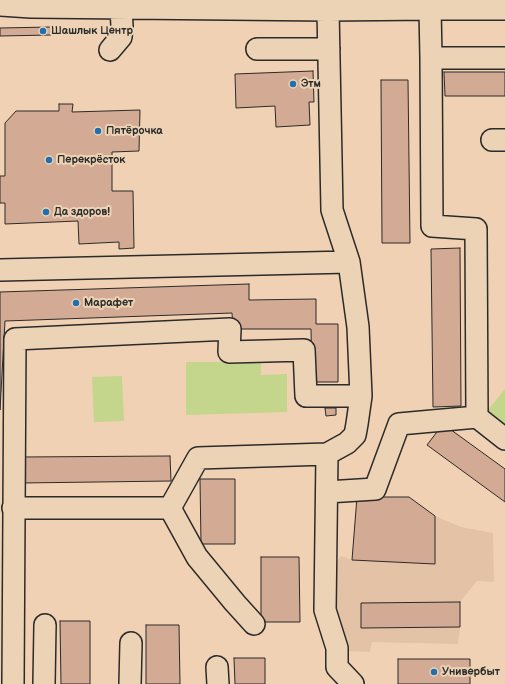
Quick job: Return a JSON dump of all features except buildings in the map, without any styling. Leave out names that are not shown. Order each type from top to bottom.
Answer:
[{"type":"street","points":[[31,7],[50,0]]},
{"type":"street","points":[[0,5],[31,7],[328,10],[505,9]]},
{"type":"street","points":[[110,50],[121,37],[121,8]]},
{"type":"street","points":[[430,9],[432,226],[476,228],[477,417]]},
{"type":"street","points":[[170,508],[198,458],[328,454],[347,444],[355,434],[361,396],[358,327],[349,262],[332,210],[328,10]]},
{"type":"street","points":[[257,49],[329,49]]},
{"type":"street","points":[[431,58],[505,58]]},
{"type":"street","points":[[0,270],[349,262]]},
{"type":"street","points":[[13,684],[15,340],[230,330],[229,352],[304,350],[306,396],[361,396]]},
{"type":"street","points":[[327,492],[375,489],[399,424],[477,417],[505,439]]},
{"type":"street","points":[[328,454],[325,610],[336,648],[337,667],[353,684]]},
{"type":"street","points":[[13,508],[170,508]]},
{"type":"street","points":[[170,508],[197,557],[254,624]]},
{"type":"street","points":[[44,684],[45,625]]},
{"type":"street","points":[[130,684],[131,643]]},
{"type":"shaded area","points":[[357,497],[409,497],[435,516],[461,527],[493,533],[494,582],[477,581],[460,602],[458,644],[372,642],[370,652],[347,651],[334,613],[334,565],[341,556],[352,560]]},
{"type":"green space","points":[[186,362],[261,362],[261,375],[287,374],[287,412],[186,415]]},
{"type":"green space","points":[[122,376],[124,421],[94,422],[92,377]]},
{"type":"green space","points":[[505,389],[505,425],[488,410]]},
{"type":"place","name":"Шашлык Центр","points":[[43,31]]},
{"type":"place","name":"Этм","points":[[293,84]]},
{"type":"place","name":"Пятёрочка","points":[[98,131]]},
{"type":"place","name":"Перекрёсток","points":[[49,160]]},
{"type":"place","name":"Да здоров!","points":[[46,212]]},
{"type":"place","name":"Марафет","points":[[76,303]]},
{"type":"place","name":"Универбыт","points":[[434,672]]}]
